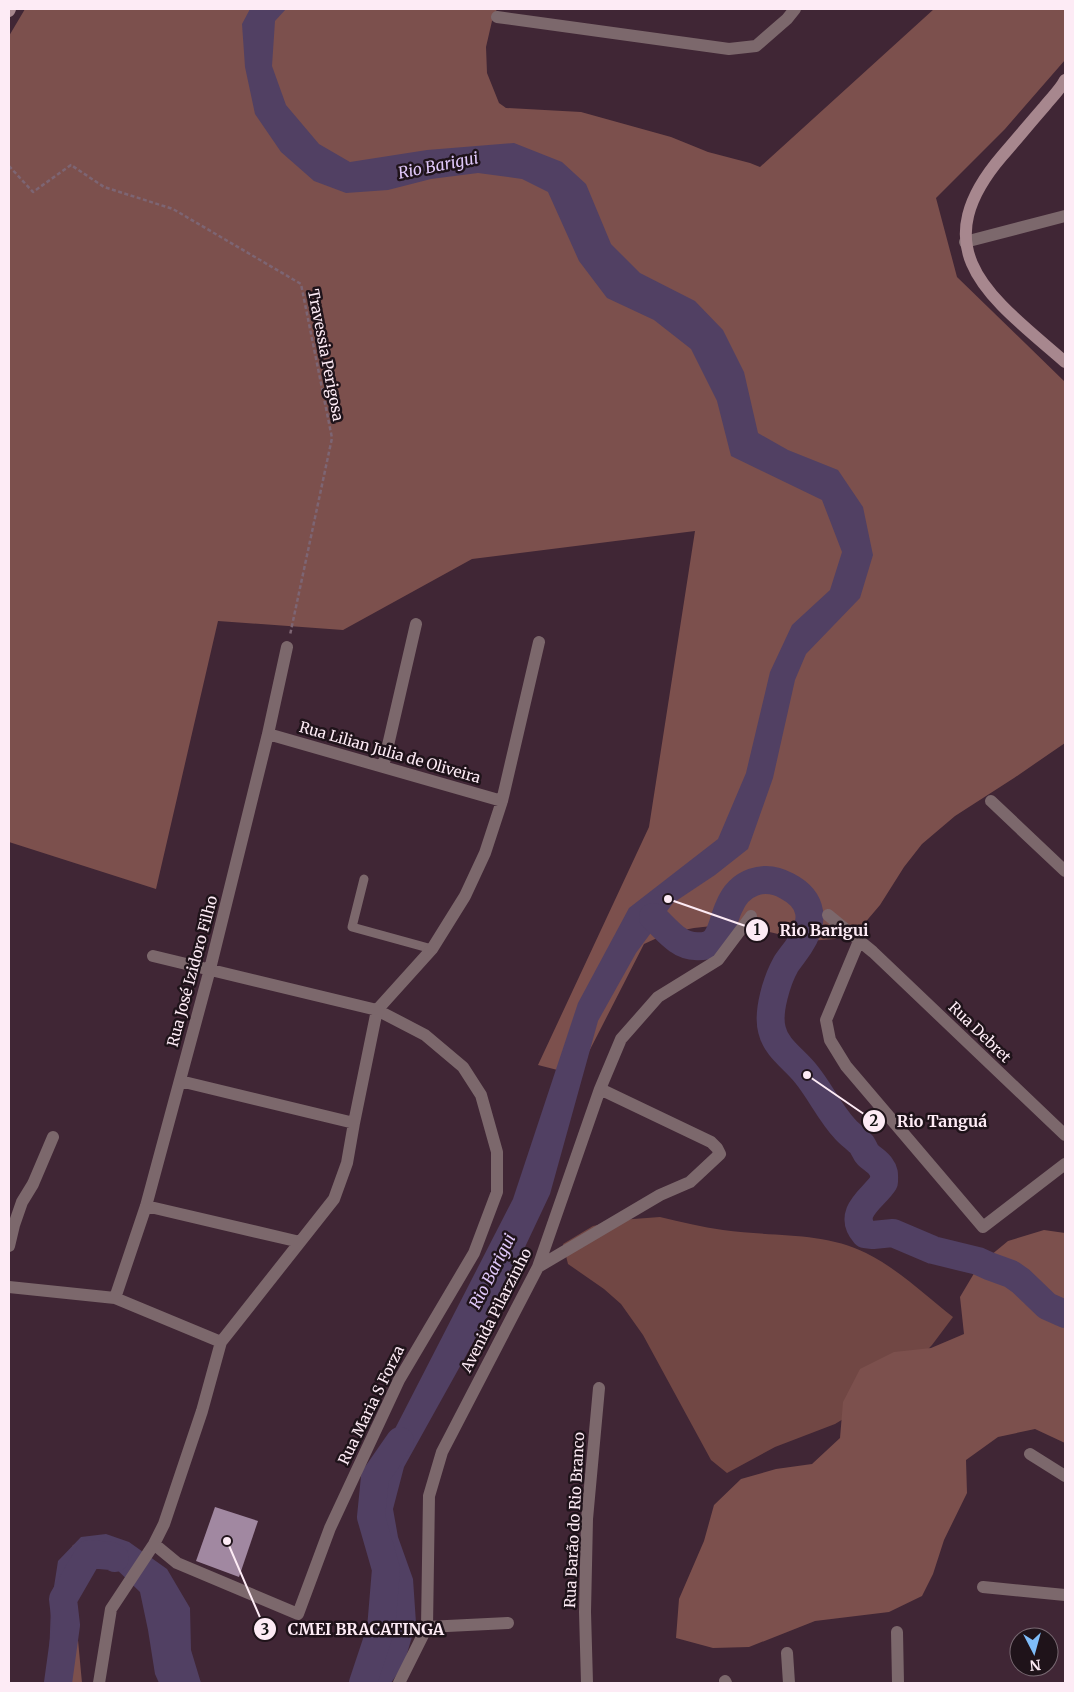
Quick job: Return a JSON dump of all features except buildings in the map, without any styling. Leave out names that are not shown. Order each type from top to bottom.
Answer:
[{"type":"street","points":[[497,18],[729,50],[756,46],[787,19],[795,9]]},
{"type":"street","points":[[1065,80],[989,172],[973,198],[966,219],[965,242],[975,272],[1001,306],[1065,362]]},
{"type":"street","points":[[965,242],[1065,216]]},
{"type":"street","points":[[383,767],[416,624]]},
{"type":"street","points":[[100,1683],[111,1609],[152,1547],[164,1524],[202,1411],[221,1342],[334,1199],[347,1163],[377,1010],[432,949],[465,896],[485,853],[502,801],[539,642]]},
{"type":"street","name":"Rua José Izidoro Filho","points":[[115,1298],[146,1206],[210,969],[268,734],[287,647]]},
{"type":"street","name":"Rua Lilian Julia de Oliveira","points":[[268,734],[502,801]]},
{"type":"street","points":[[991,800],[1065,871]]},
{"type":"street","name":"Rua Debret","points":[[828,915],[873,952],[1065,1135]]},
{"type":"street","name":"Avenida Pilarzinho","points":[[399,1683],[427,1626],[429,1496],[442,1452],[538,1267],[600,1089],[621,1039],[658,997],[718,960],[751,916]]},
{"type":"street","points":[[859,941],[826,1020],[830,1040],[846,1066],[983,1226],[1065,1164]]},
{"type":"street","points":[[153,956],[377,1010]]},
{"type":"street","name":"Rua Maria S Forza","points":[[152,1547],[177,1563],[298,1614],[330,1528],[399,1380],[474,1253],[497,1192],[497,1152],[482,1096],[463,1067],[425,1035],[377,1010]]},
{"type":"street","points":[[180,1081],[354,1123]]},
{"type":"street","points":[[538,1267],[660,1195],[690,1182],[720,1154],[711,1142],[600,1089]]},
{"type":"street","points":[[9,1246],[22,1202],[33,1184],[53,1138]]},
{"type":"street","points":[[146,1206],[300,1242]]},
{"type":"street","points":[[9,1287],[115,1298],[221,1342]]},
{"type":"street","name":"Rua Barão do Rio Branco","points":[[587,1683],[585,1612],[587,1519],[599,1388]]},
{"type":"street","points":[[1030,1454],[1065,1476]]},
{"type":"street","points":[[983,1587],[1065,1595]]},
{"type":"street","points":[[427,1626],[508,1623]]},
{"type":"street","points":[[897,1632],[898,1683]]},
{"type":"street","points":[[787,1653],[789,1683]]},
{"type":"lane","points":[[364,879],[352,927],[432,949]]},
{"type":"path","name":"Travessia Perigosa","points":[[9,166],[33,192],[71,165],[104,187],[174,210],[301,284],[332,438],[287,647]]},
{"type":"shaded area","points":[[25,9],[497,9],[486,47],[487,73],[499,103],[506,108],[581,112],[671,137],[708,152],[760,167],[934,9],[1065,9],[1065,60],[1005,129],[936,198],[957,277],[1065,382],[1065,743],[955,816],[922,844],[904,867],[880,905],[863,925],[835,939],[808,941],[752,928],[721,925],[668,933],[644,944],[577,1075],[538,1065],[649,827],[695,531],[472,559],[343,630],[218,621],[156,889],[9,842],[9,36]]},
{"type":"shaded area","points":[[660,1217],[723,1230],[814,1238],[849,1246],[878,1259],[953,1317],[932,1345],[911,1367],[858,1410],[835,1424],[775,1447],[727,1473],[711,1460],[643,1335],[621,1304],[604,1289],[568,1264],[563,1244],[593,1226],[620,1220]]},
{"type":"shaded area","points":[[1044,1230],[1065,1233],[1065,1443],[1035,1429],[998,1437],[966,1460],[967,1493],[944,1540],[933,1574],[922,1596],[889,1612],[815,1621],[749,1647],[713,1648],[676,1638],[679,1599],[704,1541],[714,1505],[741,1479],[776,1469],[812,1464],[840,1438],[843,1402],[860,1369],[894,1352],[931,1348],[964,1334],[960,1297],[979,1265],[1008,1241]]},
{"type":"shaded area","points":[[89,1541],[88,1561],[77,1575],[74,1597],[82,1683],[47,1683],[54,1657],[57,1573],[73,1545]]},
{"type":"water","points":[[250,9],[286,9],[275,21],[272,66],[286,105],[319,144],[350,162],[427,150],[514,143],[562,162],[586,184],[611,244],[640,273],[695,301],[723,330],[744,372],[758,433],[788,450],[838,470],[863,507],[873,555],[860,598],[806,654],[795,680],[773,778],[748,849],[715,875],[673,903],[636,953],[598,1021],[550,1194],[517,1264],[404,1467],[393,1509],[398,1537],[413,1579],[416,1623],[404,1664],[391,1683],[356,1683],[364,1679],[383,1636],[394,1574],[372,1505],[381,1456],[513,1199],[578,1003],[629,908],[718,839],[746,773],[770,672],[792,625],[830,590],[842,552],[822,500],[731,456],[717,401],[691,349],[654,320],[607,298],[579,261],[548,192],[522,179],[478,173],[431,179],[388,190],[346,193],[314,181],[281,152],[255,114],[245,67],[242,24]]},
{"type":"water","points":[[106,1534],[129,1542],[167,1569],[190,1608],[191,1650],[201,1683],[159,1683],[155,1674],[140,1592],[109,1562],[78,1564],[68,1683],[48,1683],[51,1606],[58,1561],[81,1537]]},
{"type":"waterway","points":[[653,917],[671,935],[682,942],[692,946],[703,946],[716,939],[733,898],[739,891],[753,882],[761,880],[778,882],[803,898],[809,912],[808,928],[779,979],[772,1005],[772,1030],[777,1042],[806,1074],[840,1123],[862,1145],[867,1154],[883,1171],[884,1182],[860,1212],[860,1226],[865,1234],[893,1233],[933,1250],[978,1261],[1011,1274],[1047,1306],[1065,1314]]},
{"type":"waterway","name":"Rio Barigui","points":[[363,1683],[381,1629],[386,1569],[371,1517],[375,1477],[400,1441]]},
{"type":"waterway","name":"Rio Barigui","points":[[58,1683],[66,1625],[63,1599],[89,1554],[115,1558]]},
{"type":"place","name":"Rio Barigui","points":[[668,899]]},
{"type":"place","name":"Rio Tanguá","points":[[807,1075]]},
{"type":"place","name":"CMEI BRACATINGA","points":[[227,1541]]}]
